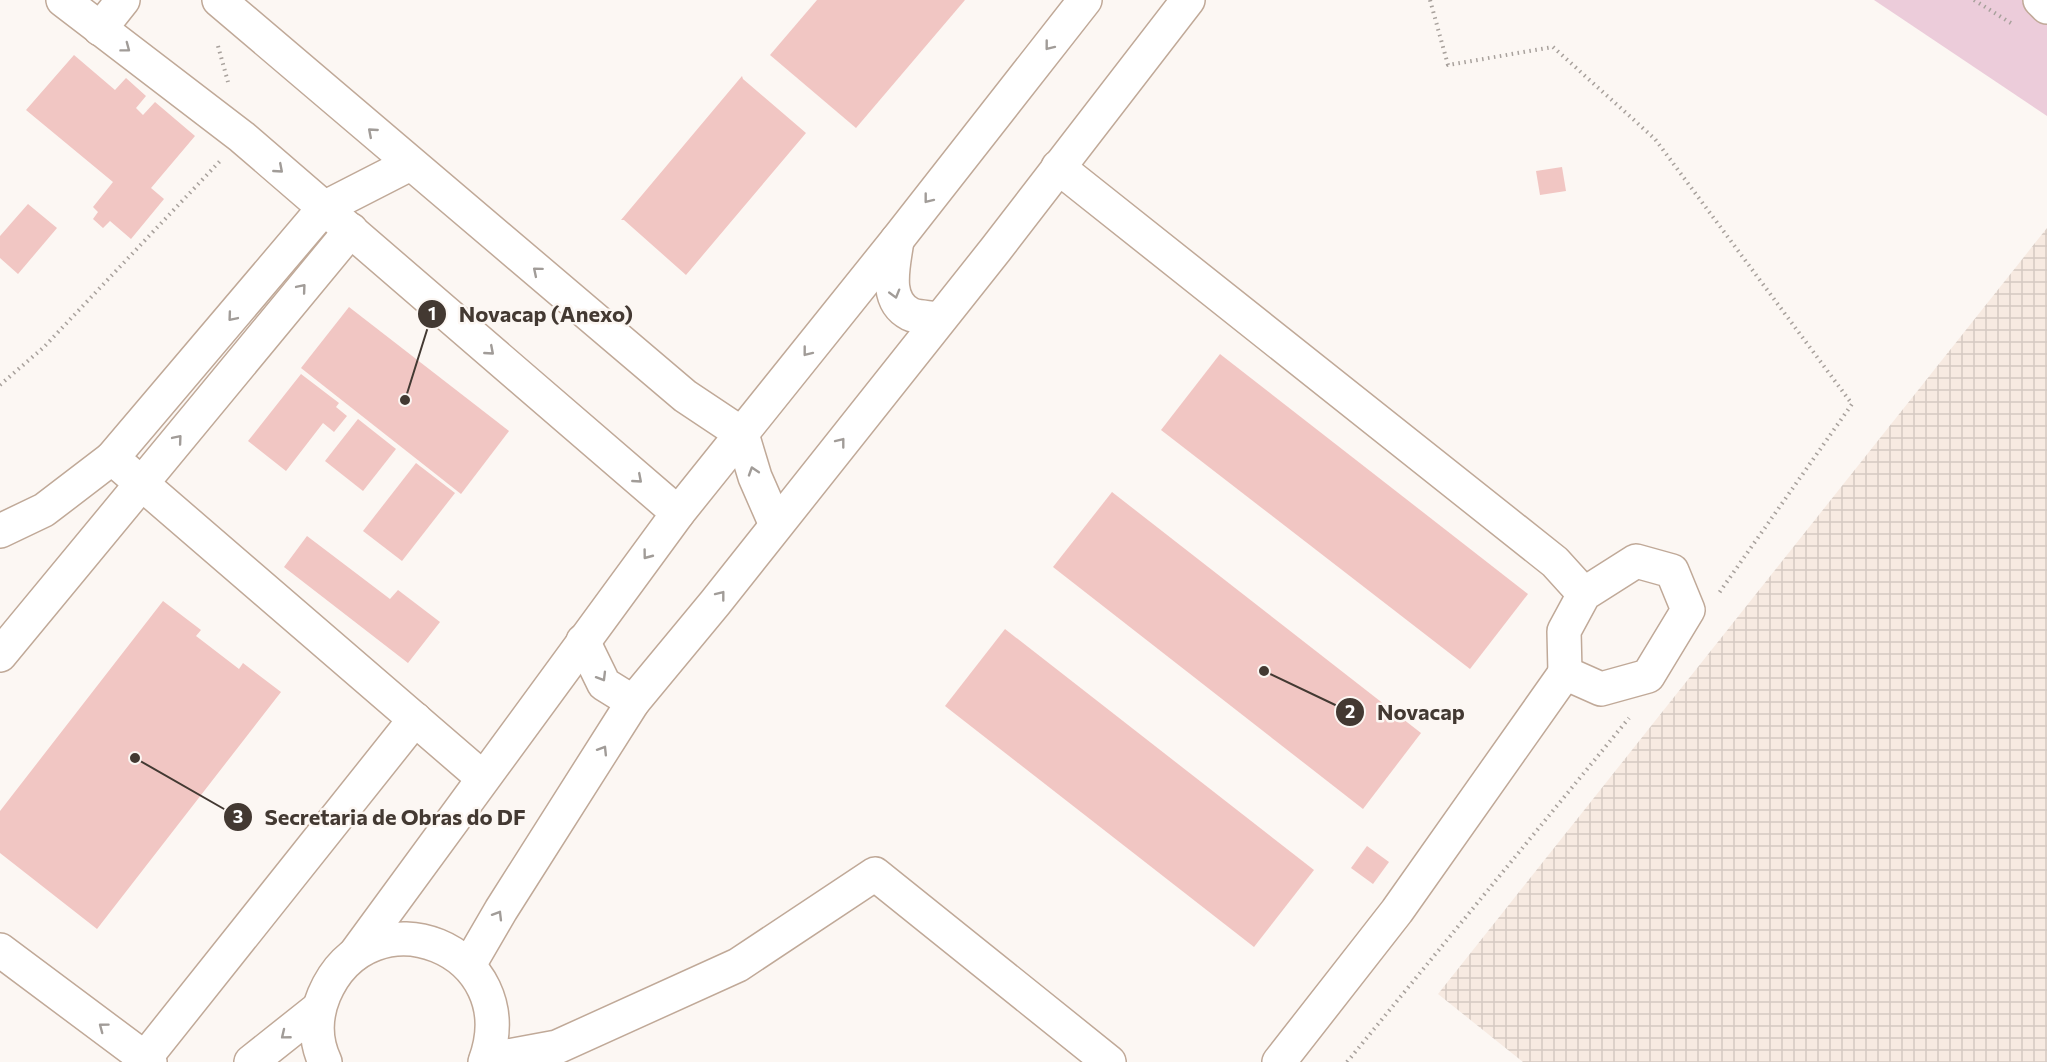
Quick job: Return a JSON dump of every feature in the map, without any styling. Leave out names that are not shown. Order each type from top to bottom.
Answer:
[{"type":"lane","points":[[63,0],[242,137],[678,513]]},
{"type":"lane","points":[[100,29],[123,0]]},
{"type":"lane","points":[[219,0],[685,396],[742,434],[755,477],[776,525]]},
{"type":"lane","points":[[325,1062],[317,1034],[319,1008],[332,978],[355,954],[678,513],[897,240],[1085,0]]},
{"type":"lane","points":[[469,965],[501,910],[633,702],[996,249],[1188,0]]},
{"type":"lane","points":[[2040,0],[2047,7]]},
{"type":"lane","points":[[0,531],[44,510],[112,458],[324,208],[410,164]]},
{"type":"lane","points":[[1058,167],[1555,562],[1584,594]]},
{"type":"lane","points":[[0,655],[351,230]]},
{"type":"lane","points":[[897,240],[892,287],[897,304],[912,315],[939,319]]},
{"type":"lane","points":[[112,458],[483,778]]},
{"type":"lane","points":[[1279,1062],[1397,911],[1565,673],[1564,631],[1584,594],[1636,561],[1672,571],[1688,610],[1648,676],[1601,689],[1565,673]]},
{"type":"lane","points":[[583,641],[604,684],[633,702]]},
{"type":"lane","points":[[0,950],[148,1060],[415,719]]},
{"type":"lane","points":[[355,954],[382,941],[414,938],[444,947],[469,965],[484,986],[492,1011],[492,1036],[486,1061],[558,1047],[738,965],[876,874],[1109,1062]]},
{"type":"lane","points":[[251,1062],[319,1008]]},
{"type":"path","points":[[1430,0],[1448,65],[1553,47],[1655,139],[1852,404],[1714,599]]},
{"type":"path","points":[[1974,0],[2020,29]]},
{"type":"path","points":[[0,385],[44,347],[242,137],[218,46]]},
{"type":"path","points":[[1347,1062],[1632,715]]},
{"type":"shaded area","points":[[1874,0],[2047,0],[2047,116]]},
{"type":"shaded area","points":[[2047,228],[2047,1062],[1523,1062],[1438,994]]},
{"type":"building","points":[[817,0],[965,0],[856,128],[770,55]]},
{"type":"building","points":[[74,55],[115,90],[126,78],[146,96],[136,108],[143,115],[155,102],[195,136],[151,188],[164,199],[131,239],[110,221],[103,228],[93,219],[98,212],[93,207],[113,182],[26,110]]},
{"type":"building","points":[[742,76],[806,133],[686,275],[624,220],[621,220]]},
{"type":"building","points":[[1562,167],[1566,191],[1540,195],[1536,171]]},
{"type":"building","points":[[28,204],[57,228],[18,274],[0,258],[0,236]]},
{"type":"building","points":[[349,307],[509,431],[461,494],[301,368]]},
{"type":"building","points":[[1220,354],[1528,594],[1470,669],[1161,430]]},
{"type":"building","points":[[301,374],[339,403],[336,407],[347,416],[334,432],[323,423],[286,471],[248,441]]},
{"type":"building","points":[[358,419],[396,449],[363,491],[325,461]]},
{"type":"building","points":[[416,463],[455,493],[402,561],[363,531]]},
{"type":"building","points":[[1112,492],[1421,733],[1363,809],[1053,567]]},
{"type":"building","points":[[307,536],[390,599],[398,590],[440,622],[408,663],[284,567]]},
{"type":"building","points":[[163,601],[201,630],[196,636],[239,669],[243,663],[281,692],[97,929],[0,853],[0,811]]},
{"type":"building","points":[[1005,629],[1314,870],[1254,947],[945,706]]},
{"type":"building","points":[[1367,846],[1389,862],[1373,884],[1351,868]]},
{"type":"place","name":"Novacap (Anexo)","points":[[405,400]]},
{"type":"place","name":"Novacap","points":[[1264,671]]},
{"type":"place","name":"Secretaria de Obras do DF","points":[[135,758]]}]
